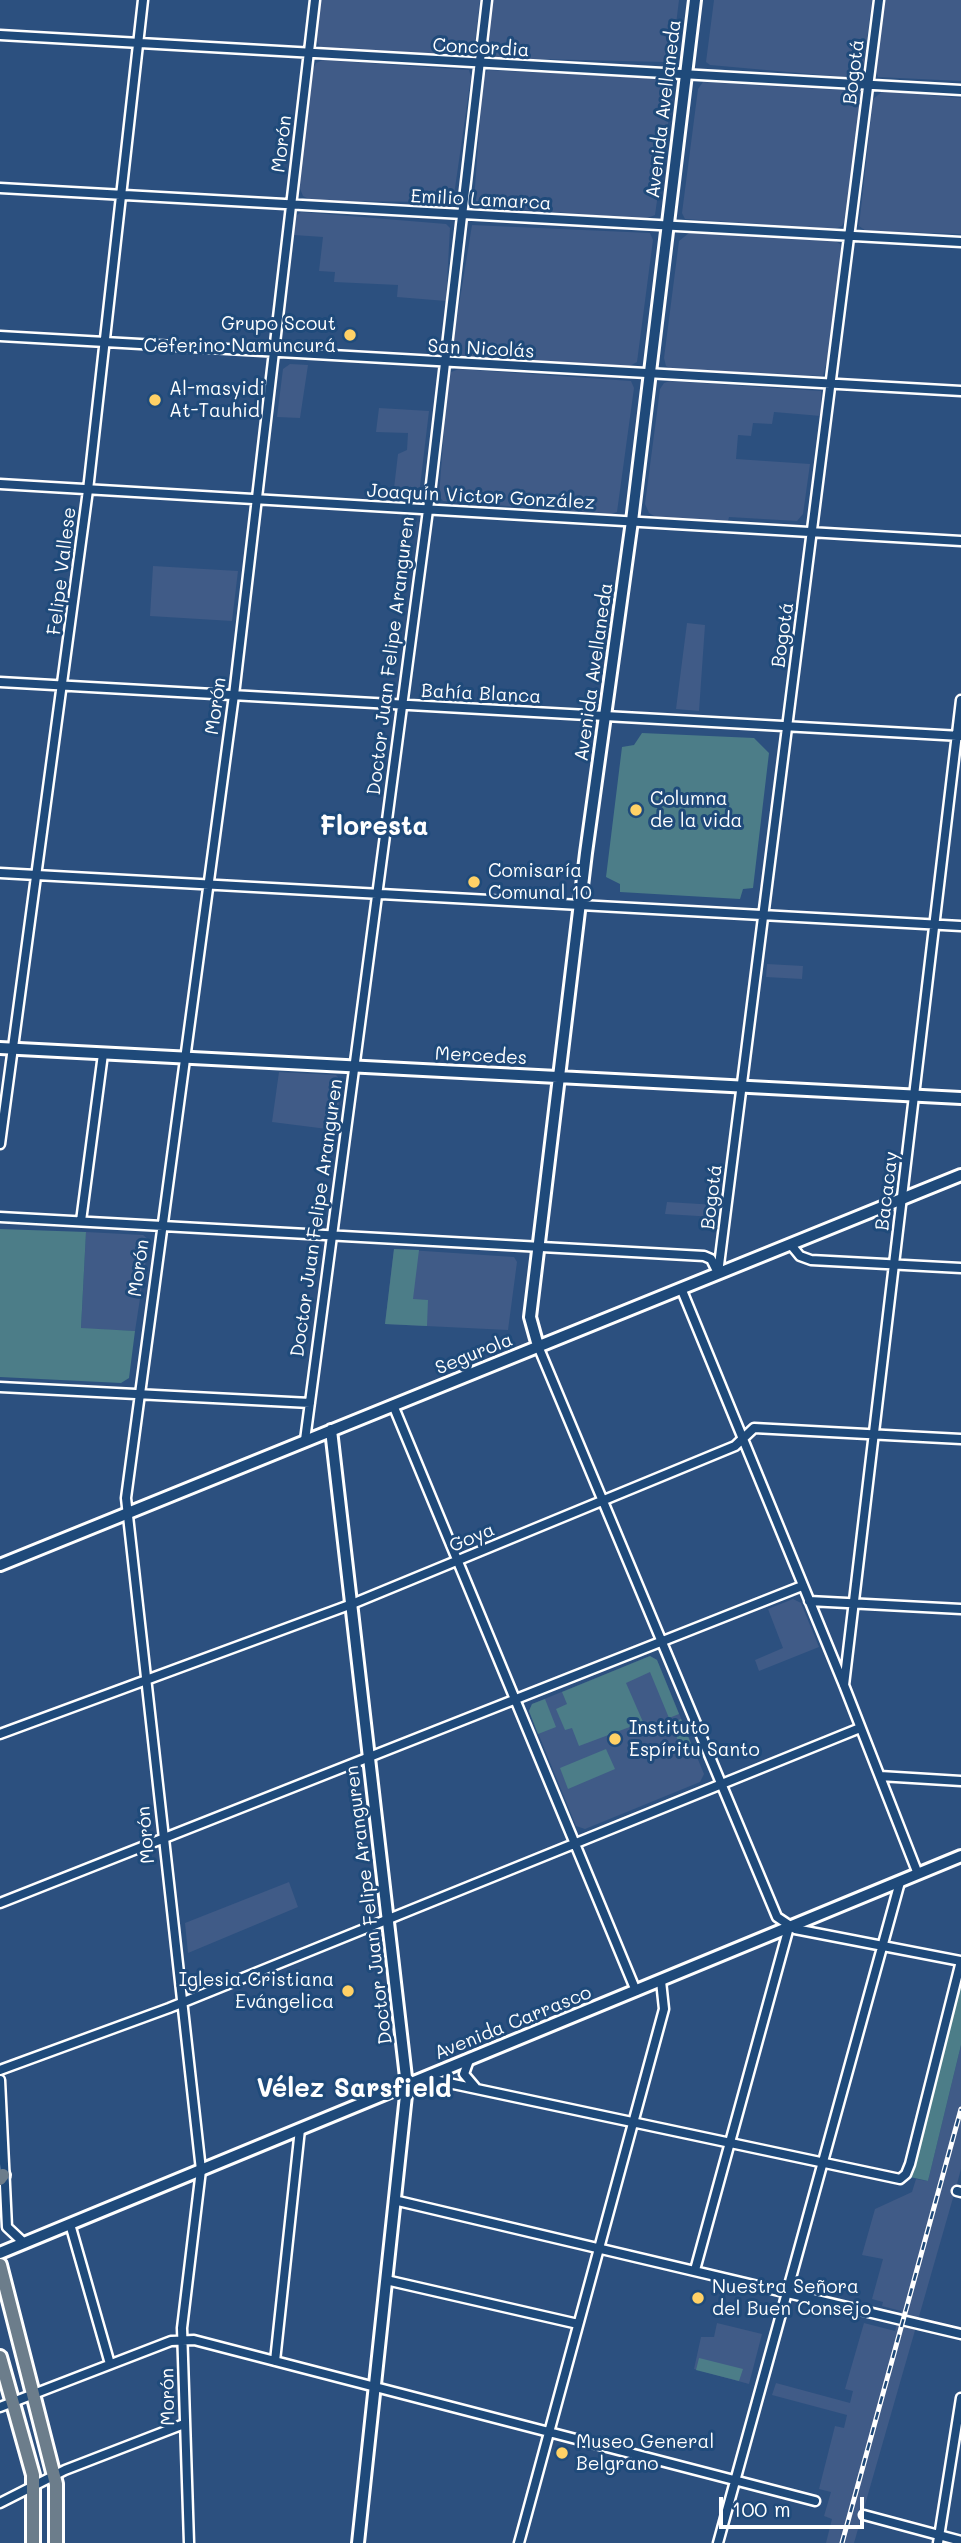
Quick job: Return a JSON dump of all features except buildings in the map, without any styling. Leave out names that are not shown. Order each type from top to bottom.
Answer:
[{"type":"main road","points":[[0,2265],[55,2476],[56,2543]]},
{"type":"main road","points":[[0,2357],[6,2405],[34,2487],[33,2543]]},
{"type":"street","name":"Felipe Vallese","points":[[0,1144],[88,490],[143,0]]},
{"type":"street","name":"Morón","points":[[189,2543],[182,2341],[201,2170],[126,1514],[160,1227],[234,695],[315,0]]},
{"type":"street","name":"Doctor Juan Felipe Aranguren","points":[[305,1440],[428,510],[486,0]]},
{"type":"street","name":"Avenida Avellaneda","points":[[538,1346],[530,1317],[538,1247],[580,904],[632,521],[695,0]]},
{"type":"street","name":"Bogotá","points":[[718,1273],[786,726],[851,236],[878,0]]},
{"type":"street","name":"Concordia","points":[[0,35],[961,90]]},
{"type":"street","name":"Emilio Lamarca","points":[[0,188],[961,242]]},
{"type":"street","name":"San Nicolás","points":[[0,336],[961,391]]},
{"type":"street","name":"Joaquín Victor González","points":[[0,484],[961,541]]},
{"type":"street","name":"Bahía Blanca","points":[[0,682],[959,736]]},
{"type":"street","name":"Bacacay","points":[[844,1685],[934,924],[959,736],[961,700]]},
{"type":"street","points":[[0,873],[961,926]]},
{"type":"street","name":"Mercedes","points":[[0,1048],[961,1098]]},
{"type":"street","points":[[81,1221],[103,1054]]},
{"type":"street","name":"Segurola","points":[[0,1565],[961,1175]]},
{"type":"street","points":[[0,1217],[704,1256],[711,1259],[718,1273]]},
{"type":"street","points":[[791,1245],[800,1256],[811,1260],[961,1268]]},
{"type":"street","points":[[681,1288],[844,1685],[918,1874]]},
{"type":"street","points":[[425,2078],[896,2179],[903,2177],[910,2164],[961,1961],[883,1948],[789,1927],[772,1910],[538,1346]]},
{"type":"street","points":[[0,1387],[310,1403]]},
{"type":"street","points":[[393,1405],[513,1701],[636,1991]]},
{"type":"street","name":"Goya","points":[[0,1734],[352,1604],[735,1446],[751,1429],[761,1427],[961,1439]]},
{"type":"street","name":"Doctor Juan Felipe Aranguren","points":[[331,1430],[407,2086],[358,2543]]},
{"type":"street","points":[[0,1903],[802,1586]]},
{"type":"street","points":[[810,1601],[961,1609]]},
{"type":"street","points":[[0,2070],[181,2003],[860,1728]]},
{"type":"street","points":[[880,1776],[961,1781]]},
{"type":"street","name":"Avenida Carrasco","points":[[0,2252],[961,1856]]},
{"type":"street","points":[[718,2543],[900,1882]]},
{"type":"street","points":[[695,2270],[789,1927]]},
{"type":"street","points":[[519,2543],[664,2009],[661,1981]]},
{"type":"street","points":[[470,2059],[464,2074],[467,2081],[477,2088]]},
{"type":"street","points":[[0,2080],[1,2177],[7,2227],[23,2242]]},
{"type":"street","points":[[275,2361],[300,2129]]},
{"type":"street","points":[[394,2200],[961,2334]]},
{"type":"street","points":[[70,2224],[110,2364]]},
{"type":"street","points":[[386,2280],[578,2324]]},
{"type":"street","points":[[6,2405],[171,2342],[194,2340],[815,2501]]},
{"type":"street","points":[[938,2539],[961,2398]]},
{"type":"street","points":[[0,2503],[55,2476],[184,2424]]},
{"type":"street","points":[[864,2515],[938,2539],[961,2542]]},
{"type":"shaded area","points":[[321,0],[480,0],[474,51],[466,57],[321,48],[316,40]]},
{"type":"shaded area","points":[[492,0],[679,0],[672,57],[665,62],[493,58],[486,48]]},
{"type":"shaded area","points":[[714,0],[872,0],[863,72],[855,78],[710,65],[706,62]]},
{"type":"shaded area","points":[[884,0],[961,0],[961,81],[878,77],[875,69]]},
{"type":"shaded area","points":[[323,60],[469,70],[471,77],[453,202],[313,201],[303,196],[299,186],[313,69],[316,63]]},
{"type":"shaded area","points":[[488,70],[665,79],[671,82],[673,88],[655,215],[645,219],[477,206],[474,201],[483,76]]},
{"type":"shaded area","points":[[703,82],[858,91],[861,98],[846,219],[842,226],[835,229],[685,219],[682,213],[698,89]]},
{"type":"shaded area","points":[[883,91],[961,98],[961,234],[866,231],[859,226],[873,99]]},
{"type":"shaded area","points":[[301,212],[446,224],[450,228],[446,301],[397,297],[398,285],[334,282],[335,272],[319,271],[323,237],[294,235],[296,216]]},
{"type":"shaded area","points":[[472,225],[650,233],[653,240],[637,362],[628,367],[456,356],[452,348]]},
{"type":"shaded area","points":[[689,233],[834,240],[840,244],[842,250],[829,352],[823,376],[672,369],[666,366],[664,358],[679,241]]},
{"type":"shaded area","points":[[290,364],[308,365],[300,418],[277,417],[283,369]]},
{"type":"shaded area","points":[[459,369],[631,381],[634,388],[617,512],[611,514],[443,501],[439,496],[448,378],[451,372]]},
{"type":"shaded area","points":[[670,381],[821,391],[821,416],[774,412],[772,424],[753,423],[751,436],[738,435],[736,459],[810,464],[803,514],[797,521],[729,517],[728,521],[656,517],[649,513],[645,504],[660,389],[664,383]]},
{"type":"shaded area","points":[[379,408],[429,411],[419,495],[415,499],[393,497],[398,454],[407,450],[408,433],[376,432]]},
{"type":"shaded area","points":[[153,566],[238,571],[232,621],[150,616]]},
{"type":"shaded area","points":[[687,623],[705,625],[699,711],[676,709]]},
{"type":"shaded area","points":[[767,964],[803,966],[802,979],[766,977]]},
{"type":"shaded area","points":[[279,1072],[336,1075],[342,1082],[335,1130],[272,1122]]},
{"type":"shaded area","points":[[667,1202],[716,1205],[715,1217],[665,1214]]},
{"type":"shaded area","points":[[86,1232],[143,1235],[149,1240],[135,1331],[81,1329]]},
{"type":"shaded area","points":[[394,1249],[514,1257],[517,1262],[508,1330],[385,1324]]},
{"type":"shaded area","points":[[793,1599],[801,1603],[819,1647],[759,1671],[755,1660],[783,1648],[768,1609]]},
{"type":"shaded area","name":"Instituto Espíritu Santo","points":[[650,1656],[657,1660],[704,1774],[700,1782],[585,1829],[576,1826],[529,1711],[532,1704]]},
{"type":"shaded area","points":[[289,1882],[298,1907],[188,1953],[185,1923]]},
{"type":"shaded area","points":[[961,2045],[961,2169],[957,2184],[854,2543],[826,2543],[832,2519],[824,2516],[831,2492],[819,2489],[835,2426],[844,2428],[847,2415],[772,2395],[776,2383],[850,2403],[853,2391],[845,2389],[864,2323],[895,2331],[901,2311],[882,2306],[883,2302],[872,2299],[883,2259],[862,2255],[875,2209],[912,2192],[916,2179],[928,2181]]},
{"type":"shaded area","points":[[717,2323],[762,2334],[749,2384],[694,2369],[701,2337],[714,2337]]},
{"type":"green space","points":[[642,733],[754,738],[769,753],[753,888],[743,889],[740,899],[620,892],[620,884],[606,877],[622,747],[634,745]]},
{"type":"green space","points":[[0,1229],[86,1232],[81,1328],[135,1331],[129,1378],[121,1383],[0,1377]]},
{"type":"green space","points":[[394,1249],[419,1250],[413,1299],[428,1300],[427,1326],[385,1324]]},
{"type":"green space","points":[[650,1656],[657,1660],[679,1714],[669,1718],[650,1672],[626,1683],[643,1722],[579,1746],[572,1728],[565,1730],[556,1709],[567,1704],[562,1692]]},
{"type":"green space","points":[[545,1699],[556,1727],[538,1734],[529,1711],[532,1704]]},
{"type":"green space","points":[[681,1719],[691,1744],[681,1748],[671,1723]]},
{"type":"green space","points":[[606,1749],[615,1769],[568,1789],[560,1768]]},
{"type":"green space","points":[[961,1985],[961,2045],[928,2181],[910,2177]]},
{"type":"green space","points":[[699,2358],[743,2369],[739,2381],[696,2370]]},
{"type":"railway","points":[[842,2543],[961,2109]]},
{"type":"place","name":"Grupo Scout Ceferino Namuncurá","points":[[350,335]]},
{"type":"place","name":"Al-masyidi At-Tauhid","points":[[155,400]]},
{"type":"place","name":"Columna de la vida","points":[[636,810]]},
{"type":"place","name":"Comisaría Comunal 10","points":[[474,882]]},
{"type":"place","name":"Instituto Espíritu Santo","points":[[615,1739]]},
{"type":"place","name":"Iglesia Cristiana Evángelica","points":[[348,1991]]},
{"type":"place","name":"Nuestra Señora del Buen Consejo","points":[[698,2298]]},
{"type":"place","name":"Museo General Belgrano","points":[[562,2453]]},
{"type":"district","name":"Floresta","points":[[374,827]]},
{"type":"district","name":"Vélez Sarsfield","points":[[354,2089]]}]
